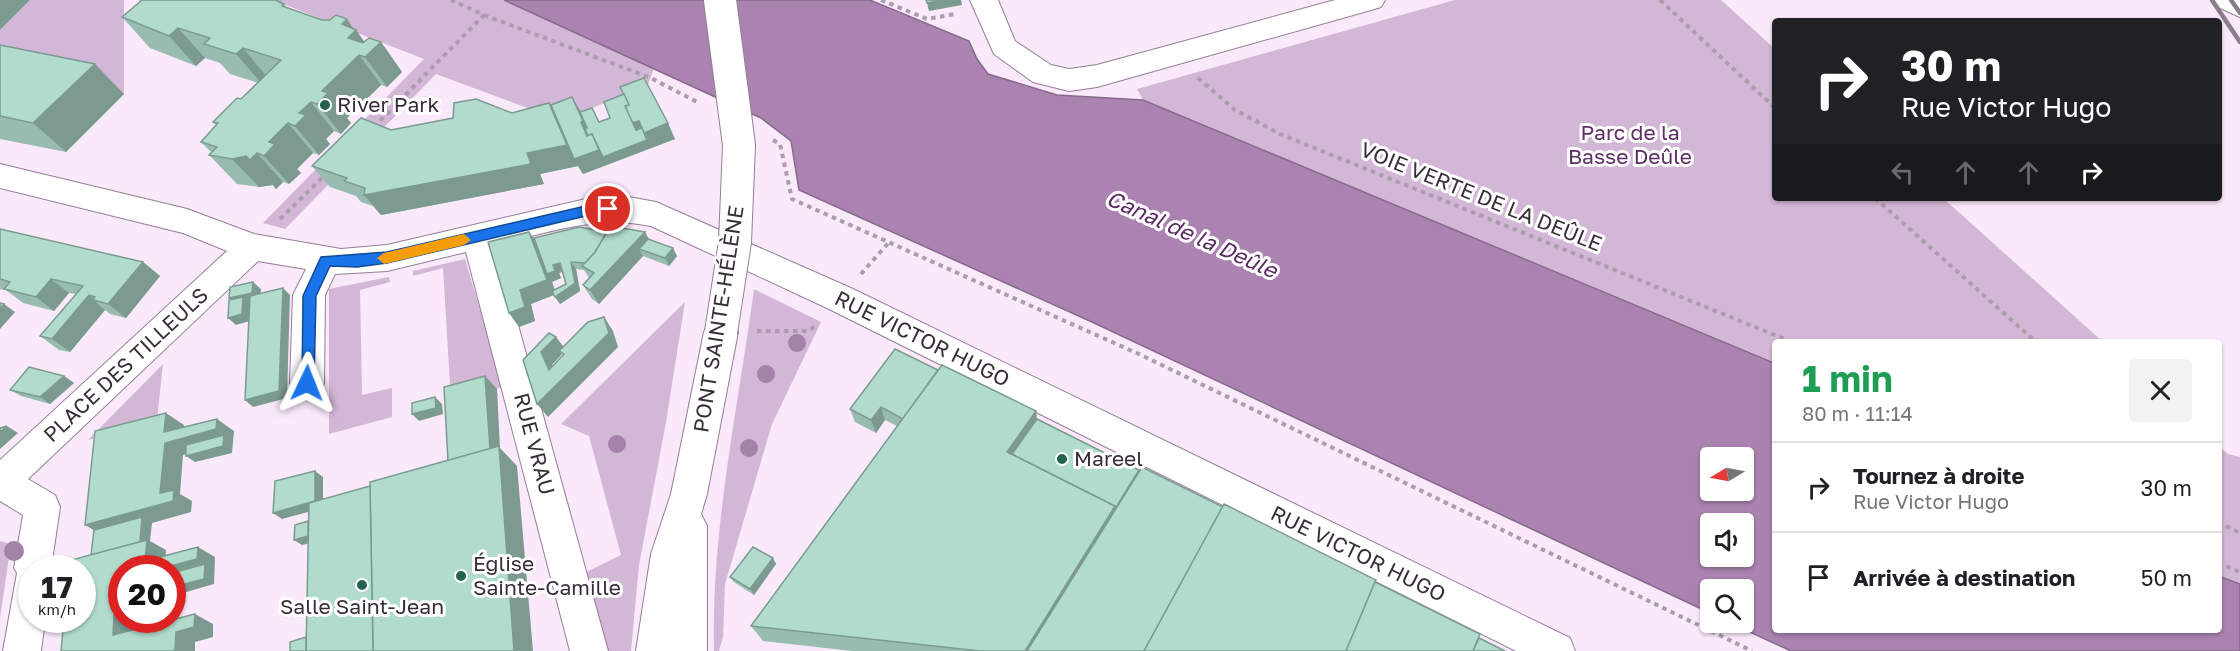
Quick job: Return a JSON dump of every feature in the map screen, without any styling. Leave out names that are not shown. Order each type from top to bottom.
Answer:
[{"type":"street","name":"PONT SAINTE-HÉLÈNE","points":[[655,651],[669,554],[689,494],[721,332],[738,210],[739,145],[720,0]]},
{"type":"street","points":[[986,5],[1004,47],[1043,74],[1069,80],[1097,76],[1371,0]]},
{"type":"street","points":[[2228,0],[2240,7]]},
{"type":"street","name":"RUE VICTOR HUGO","points":[[0,176],[187,222],[252,247],[326,261],[371,260],[590,210],[623,208],[656,214],[841,299],[1556,651]]},
{"type":"street","name":"RUE VRAU","points":[[478,236],[590,651]]},
{"type":"street","name":"PLACE DES TILLEULS","points":[[35,555],[42,507],[0,482],[252,247]]},
{"type":"street","points":[[307,383],[309,296],[326,261]]},
{"type":"street","name":"PONT SAINTE-HÉLÈNE","points":[[688,651],[689,494]]},
{"type":"street","points":[[22,651],[25,633]]},
{"type":"path","points":[[451,0],[484,15],[651,78],[700,103]]},
{"type":"path","points":[[881,0],[927,18],[986,5]]},
{"type":"path","points":[[1660,0],[1772,104]]},
{"type":"path","points":[[371,130],[484,15]]},
{"type":"path","name":"VOIE VERTE DE LA DEÛLE","points":[[1173,55],[1235,111],[1280,134],[1785,339]]},
{"type":"path","points":[[770,139],[780,144],[792,199],[1152,360],[1752,651]]},
{"type":"path","points":[[252,247],[328,172]]},
{"type":"path","points":[[1878,201],[2033,339]]},
{"type":"path","points":[[864,270],[890,241]]},
{"type":"path","points":[[721,332],[808,331],[821,322]]},
{"type":"path","points":[[2222,524],[2240,533]]},
{"type":"path","points":[[2222,565],[2240,572]]},
{"type":"green space","points":[[30,0],[124,0],[124,94],[0,68],[0,30]]},
{"type":"green space","points":[[273,0],[504,0],[654,68],[647,87],[560,120],[436,74],[285,229],[263,223],[424,59]]},
{"type":"green space","name":"Parc de la Basse Deûle","points":[[1455,0],[1721,0],[1772,46],[1772,201],[1946,201],[2100,339],[1772,339],[1772,361],[1143,100],[1137,89]]},
{"type":"green space","points":[[465,259],[503,387],[451,401],[443,268],[413,276],[413,271]]},
{"type":"green space","points":[[389,277],[390,282],[360,290],[362,395],[392,388],[392,417],[329,434],[329,289]]},
{"type":"green space","points":[[754,289],[821,322],[772,424],[725,584],[723,637],[719,651],[714,651],[714,605],[721,514]]},
{"type":"green space","points":[[685,302],[666,422],[639,565],[631,651],[606,651],[584,573],[621,555],[589,436],[561,424]]},
{"type":"green space","points":[[163,364],[157,420],[88,440]]},
{"type":"green space","points":[[2222,449],[2228,454],[2240,457],[2240,585],[2222,577]]},
{"type":"green space","points":[[0,541],[11,544],[0,618]]},
{"type":"water","name":"Canal de la Deûle","points":[[504,0],[870,0],[969,41],[977,59],[988,74],[1057,95],[1143,100],[1772,362],[1772,633],[2222,633],[2222,577],[2240,584],[2240,651],[1791,651],[1752,633],[1754,633],[1754,579],[1700,579],[1700,608],[1092,322],[799,190],[791,141],[761,118]]},
{"type":"building","points":[[142,0],[275,0],[284,4],[282,6],[322,20],[330,20],[336,15],[347,19],[342,24],[356,30],[348,38],[363,43],[369,38],[381,42],[365,57],[359,55],[322,91],[328,93],[317,104],[311,102],[299,113],[306,115],[295,126],[288,123],[269,142],[275,144],[264,156],[257,153],[250,160],[246,156],[232,159],[209,155],[217,147],[201,142],[218,123],[213,122],[237,98],[241,99],[281,60],[243,48],[236,54],[204,44],[210,38],[178,28],[169,36],[122,17]]},
{"type":"building","points":[[926,0],[942,0],[927,3]]},
{"type":"building","points":[[0,45],[95,64],[33,123],[0,116]]},
{"type":"building","points":[[644,78],[668,123],[644,133],[639,121],[632,123],[625,106],[629,105],[620,87]]},
{"type":"building","points":[[624,94],[629,105],[625,106],[636,130],[642,128],[647,140],[603,157],[592,134],[588,136],[580,112],[592,108],[599,122],[610,118],[604,102]]},
{"type":"building","points":[[572,97],[587,136],[592,134],[599,150],[574,159],[551,105]]},
{"type":"building","points":[[476,99],[512,113],[549,103],[567,145],[527,153],[531,164],[364,195],[365,188],[344,181],[347,178],[312,166],[361,118],[391,130],[453,118],[454,103]]},
{"type":"building","points":[[610,226],[645,232],[590,290],[583,285],[594,273],[582,266],[595,252]]},
{"type":"building","points":[[579,227],[607,232],[585,263],[571,262],[575,283],[555,297],[552,291],[566,284],[560,263],[553,265],[555,271],[547,274],[534,238]]},
{"type":"building","points":[[0,229],[143,262],[108,304],[93,300],[95,297],[89,295],[52,339],[40,336],[83,286],[51,279],[36,297],[4,289],[10,282],[0,279]]},
{"type":"building","points":[[529,232],[547,280],[520,290],[525,307],[509,313],[488,242]]},
{"type":"building","points":[[648,239],[673,248],[665,258],[639,249]]},
{"type":"building","points":[[253,282],[252,293],[229,298],[230,287]]},
{"type":"building","points":[[283,288],[279,391],[245,400],[250,296]]},
{"type":"building","points":[[243,297],[242,314],[228,318],[229,300]]},
{"type":"building","points":[[604,317],[609,333],[537,404],[523,360],[549,333],[556,337],[541,352],[549,370],[564,354],[559,351],[588,322]]},
{"type":"building","points":[[895,349],[938,370],[903,419],[881,407],[871,420],[850,409]]},
{"type":"building","points":[[942,365],[1036,411],[1007,452],[1115,506],[1025,651],[980,651],[751,626]]},
{"type":"building","points":[[29,367],[64,376],[40,397],[10,390]]},
{"type":"building","points":[[485,376],[490,449],[448,461],[444,387]]},
{"type":"building","points":[[435,397],[436,408],[412,414],[412,403]]},
{"type":"building","points":[[166,413],[164,432],[217,419],[216,429],[165,443],[160,493],[174,490],[173,501],[85,525],[95,431]]},
{"type":"building","points":[[1037,419],[1139,470],[1115,509],[1115,506],[1012,454]]},
{"type":"building","points":[[224,435],[223,446],[186,456],[186,445]]},
{"type":"building","name":"Église Sainte-Camille","points":[[499,446],[514,651],[373,651],[370,482]]},
{"type":"building","points":[[1142,467],[1223,507],[1144,651],[1027,651]]},
{"type":"building","points":[[315,471],[315,501],[273,513],[275,481]]},
{"type":"building","points":[[370,486],[373,651],[306,651],[309,503]]},
{"type":"building","points":[[1224,504],[1376,580],[1346,651],[1144,651]]},
{"type":"building","points":[[142,517],[140,542],[91,555],[94,530]]},
{"type":"building","points":[[308,521],[308,536],[294,540],[295,525]]},
{"type":"building","points":[[147,540],[146,555],[108,555],[108,633],[113,633],[113,635],[176,633],[175,650],[61,651],[63,633],[96,633],[96,555],[90,555]]},
{"type":"building","points":[[198,547],[197,559],[186,562],[186,555],[168,555]]},
{"type":"building","points":[[753,547],[773,558],[750,589],[730,577]]},
{"type":"building","points":[[205,564],[204,579],[186,584],[186,569]]},
{"type":"building","points":[[1375,582],[1480,634],[1473,651],[1346,651]]},
{"type":"building","points":[[195,614],[194,627],[186,629],[186,616]]},
{"type":"building","points":[[306,637],[306,651],[290,651],[290,642]]},
{"type":"building","points":[[1479,638],[1505,651],[1473,651]]},
{"type":"railway","points":[[2212,0],[2240,42]]},
{"type":"railway","points":[[2231,0],[2240,13]]},
{"type":"slow traffic","points":[[384,258],[464,240]]},
{"type":"place","name":"River Park","points":[[325,105]]},
{"type":"place","name":"Mareel","points":[[1062,459]]},
{"type":"place","name":"Église Sainte-Camille","points":[[461,576]]},
{"type":"place","name":"Salle Saint-Jean","points":[[362,585]]},
{"type":"route","points":[[307,383],[309,296],[326,261],[357,262],[387,258],[590,210],[608,209]]}]
